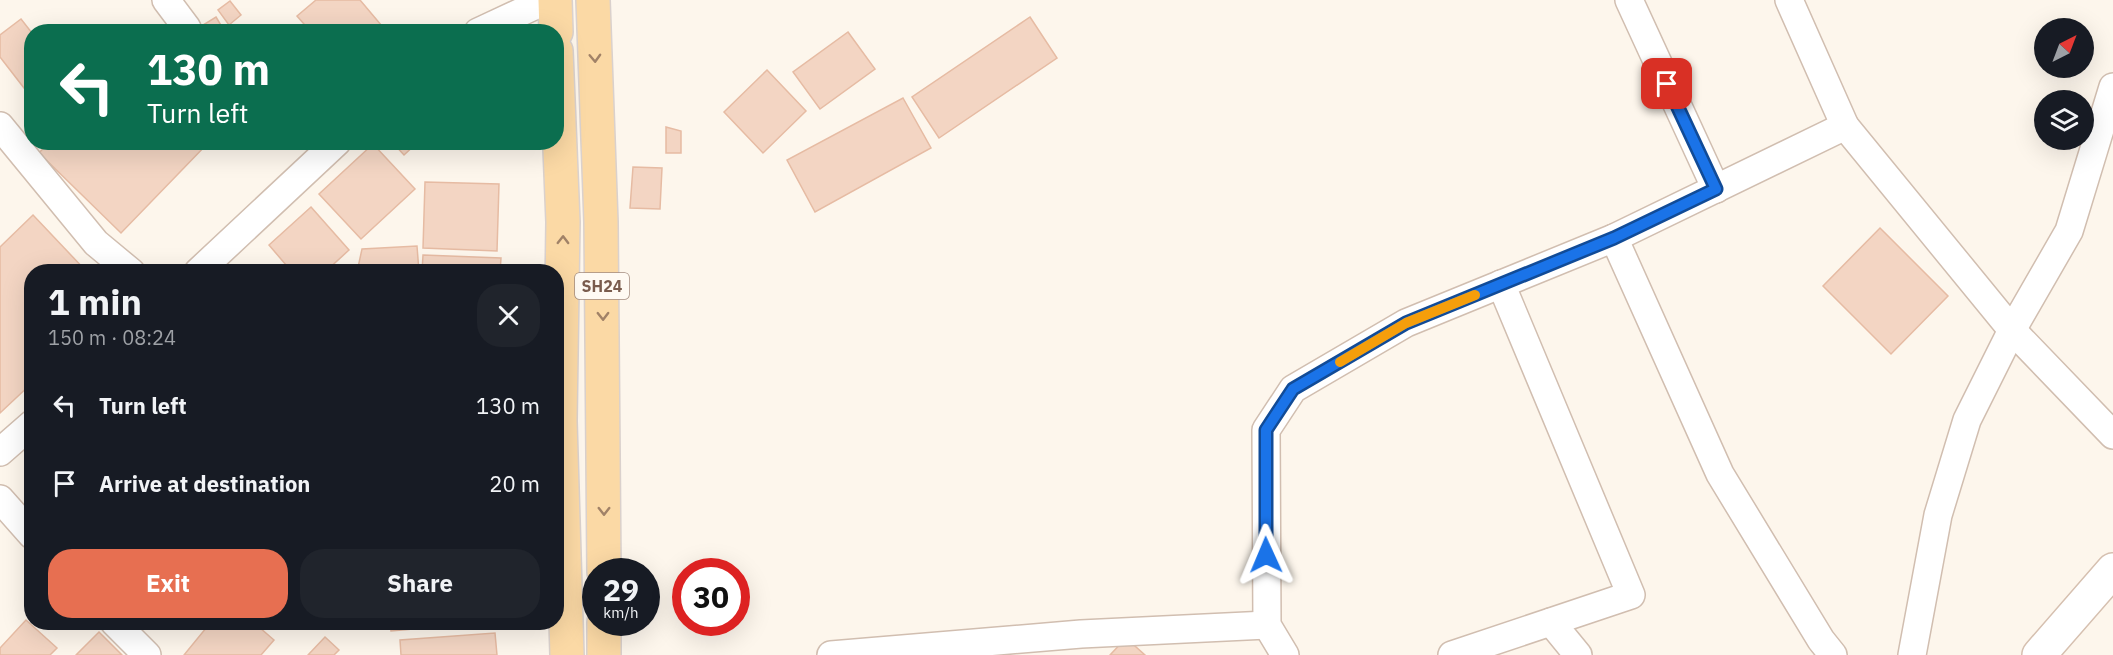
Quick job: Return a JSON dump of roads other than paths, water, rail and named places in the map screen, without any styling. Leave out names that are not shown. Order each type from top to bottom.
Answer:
[{"type":"main road","points":[[555,0],[556,24]]},
{"type":"main road","name":"SH24","points":[[593,0],[602,257],[604,558]]},
{"type":"main road","name":"SH24","points":[[560,150],[562,264]]},
{"type":"main road","name":"SH24","points":[[564,555],[567,655]]},
{"type":"main road","points":[[2039,655],[2113,570]]},
{"type":"main road","points":[[604,636],[604,655]]},
{"type":"street","points":[[166,0],[184,24]]},
{"type":"street","points":[[495,24],[547,0]]},
{"type":"street","points":[[1629,0],[1716,189]]},
{"type":"street","points":[[1789,0],[1845,126],[2012,330],[2113,435]]},
{"type":"street","points":[[1912,655],[1938,515],[1967,420],[2012,330],[2069,231],[2113,87]]},
{"type":"street","points":[[0,126],[96,243],[121,264]]},
{"type":"street","points":[[1284,655],[1267,625],[1266,430],[1293,389],[1406,323],[1614,238],[1845,126]]},
{"type":"street","points":[[207,264],[328,150]]},
{"type":"street","points":[[1614,238],[1720,474],[1821,640],[1833,655]]},
{"type":"street","points":[[1452,655],[1631,595],[1501,284]]},
{"type":"street","points":[[0,452],[24,431]]},
{"type":"street","points":[[0,499],[24,526]]},
{"type":"street","points":[[1551,622],[1578,655]]},
{"type":"street","points":[[831,655],[1074,644],[1267,625]]},
{"type":"street","points":[[122,630],[147,655]]}]
